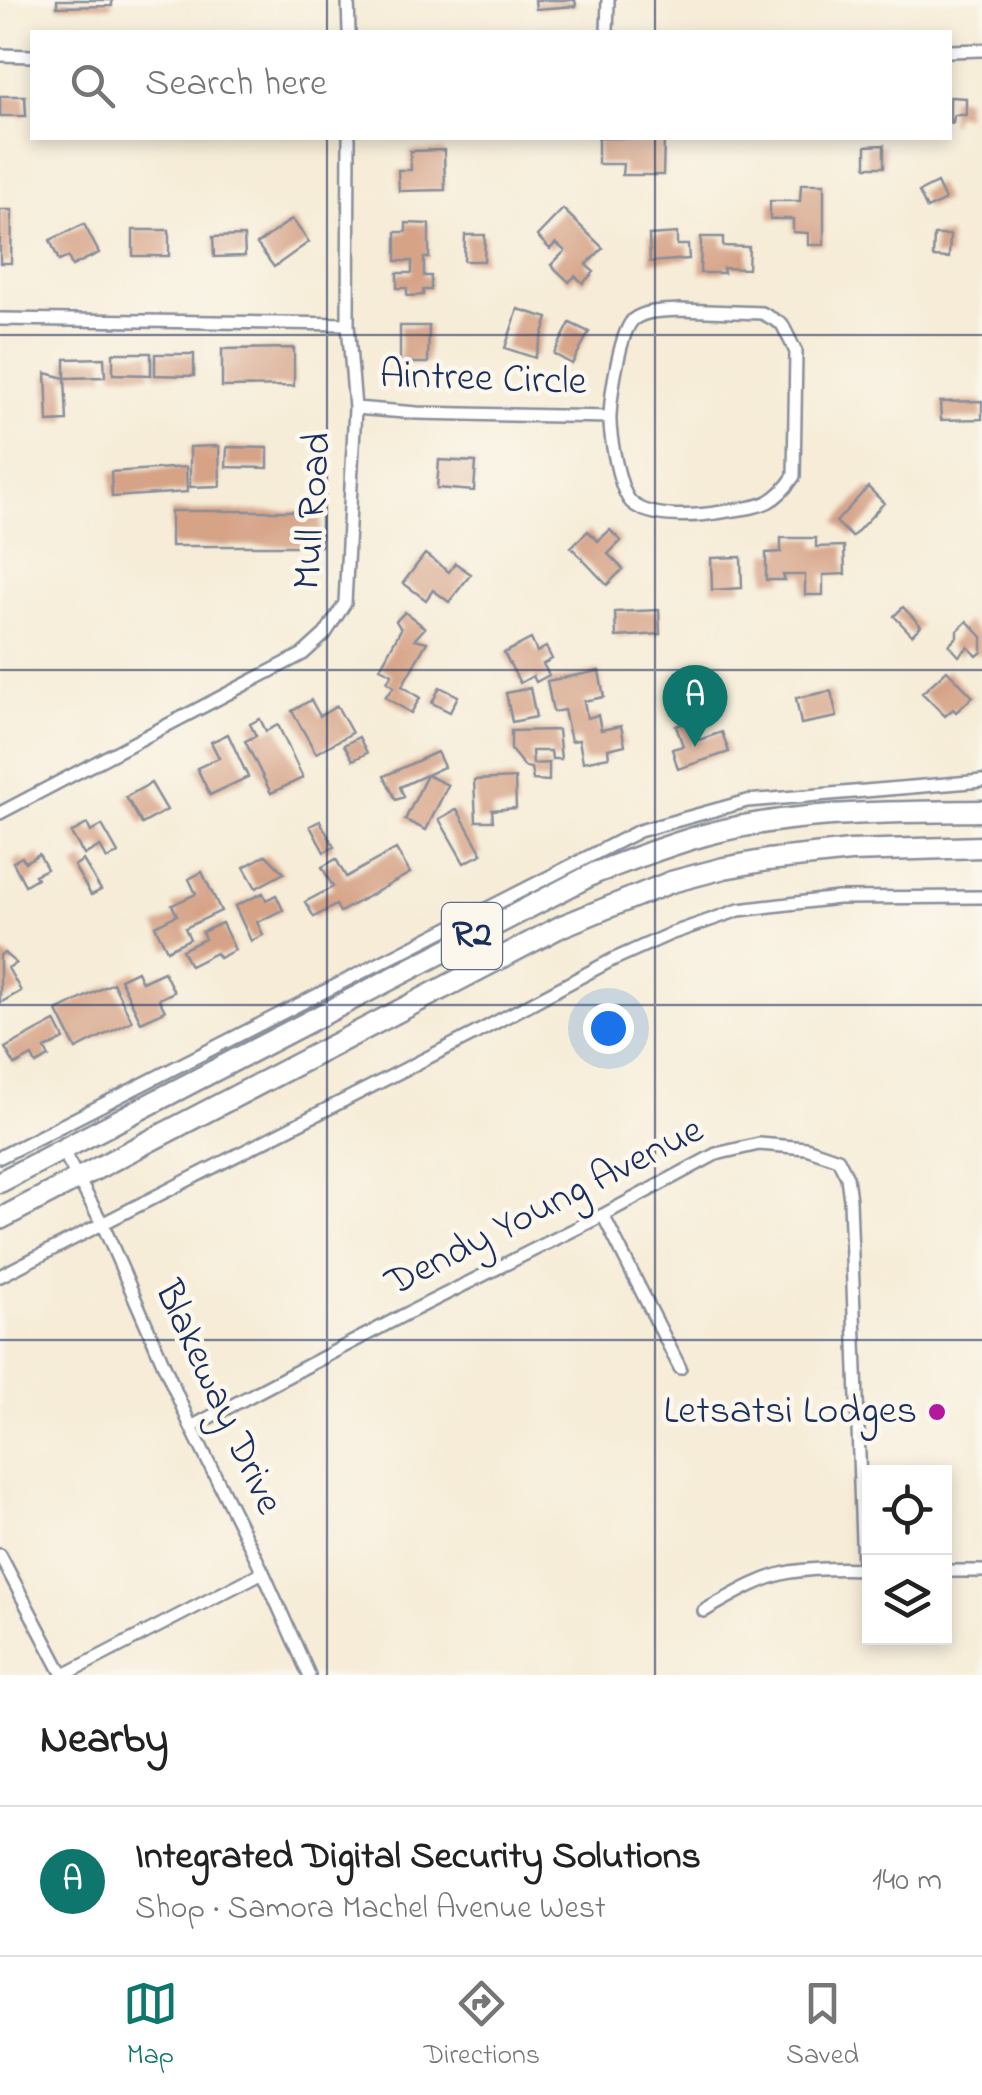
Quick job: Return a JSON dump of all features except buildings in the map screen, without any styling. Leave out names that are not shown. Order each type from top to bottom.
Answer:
[{"type":"highway","name":"R2","points":[[0,1182],[594,873],[714,832],[804,818],[982,811]]},
{"type":"highway","name":"R2","points":[[0,1219],[562,926],[672,882],[768,860],[850,850],[982,847]]},
{"type":"street","points":[[348,0],[349,30]]},
{"type":"street","points":[[607,30],[608,0]]},
{"type":"street","points":[[952,51],[982,50]]},
{"type":"street","points":[[0,55],[30,56]]},
{"type":"street","name":"Mull Road","points":[[0,813],[303,654],[325,634],[345,602],[354,408],[348,324],[349,140]]},
{"type":"street","name":"Aintree Circle","points":[[652,312],[762,313],[782,324],[796,352],[794,476],[783,493],[766,504],[708,514],[654,514],[632,503],[620,482],[610,417],[623,335],[634,320],[652,312]]},
{"type":"street","points":[[0,319],[348,324]]},
{"type":"street","name":"Aintree Circle","points":[[354,408],[610,417]]},
{"type":"street","points":[[0,1157],[638,830],[747,801],[982,781]]},
{"type":"street","points":[[0,1276],[612,960],[670,934],[739,910],[818,900],[982,897]]},
{"type":"street","name":"Dendy Young Avenue","points":[[191,1426],[716,1154],[760,1144],[806,1148],[838,1159],[847,1176],[865,1555]]},
{"type":"street","name":"Blakeway Drive","points":[[63,1151],[102,1223],[191,1426],[309,1675]]},
{"type":"street","points":[[603,1215],[680,1368]]},
{"type":"street","points":[[0,1555],[64,1675],[263,1572]]},
{"type":"street","points":[[704,1611],[782,1574],[862,1569]]},
{"type":"street","points":[[952,1572],[982,1571]]},
{"type":"place","name":"Integrated Digital Security Solutions","points":[[695,747]]},
{"type":"place","name":"Letsatsi Lodges","points":[[937,1412]]}]
